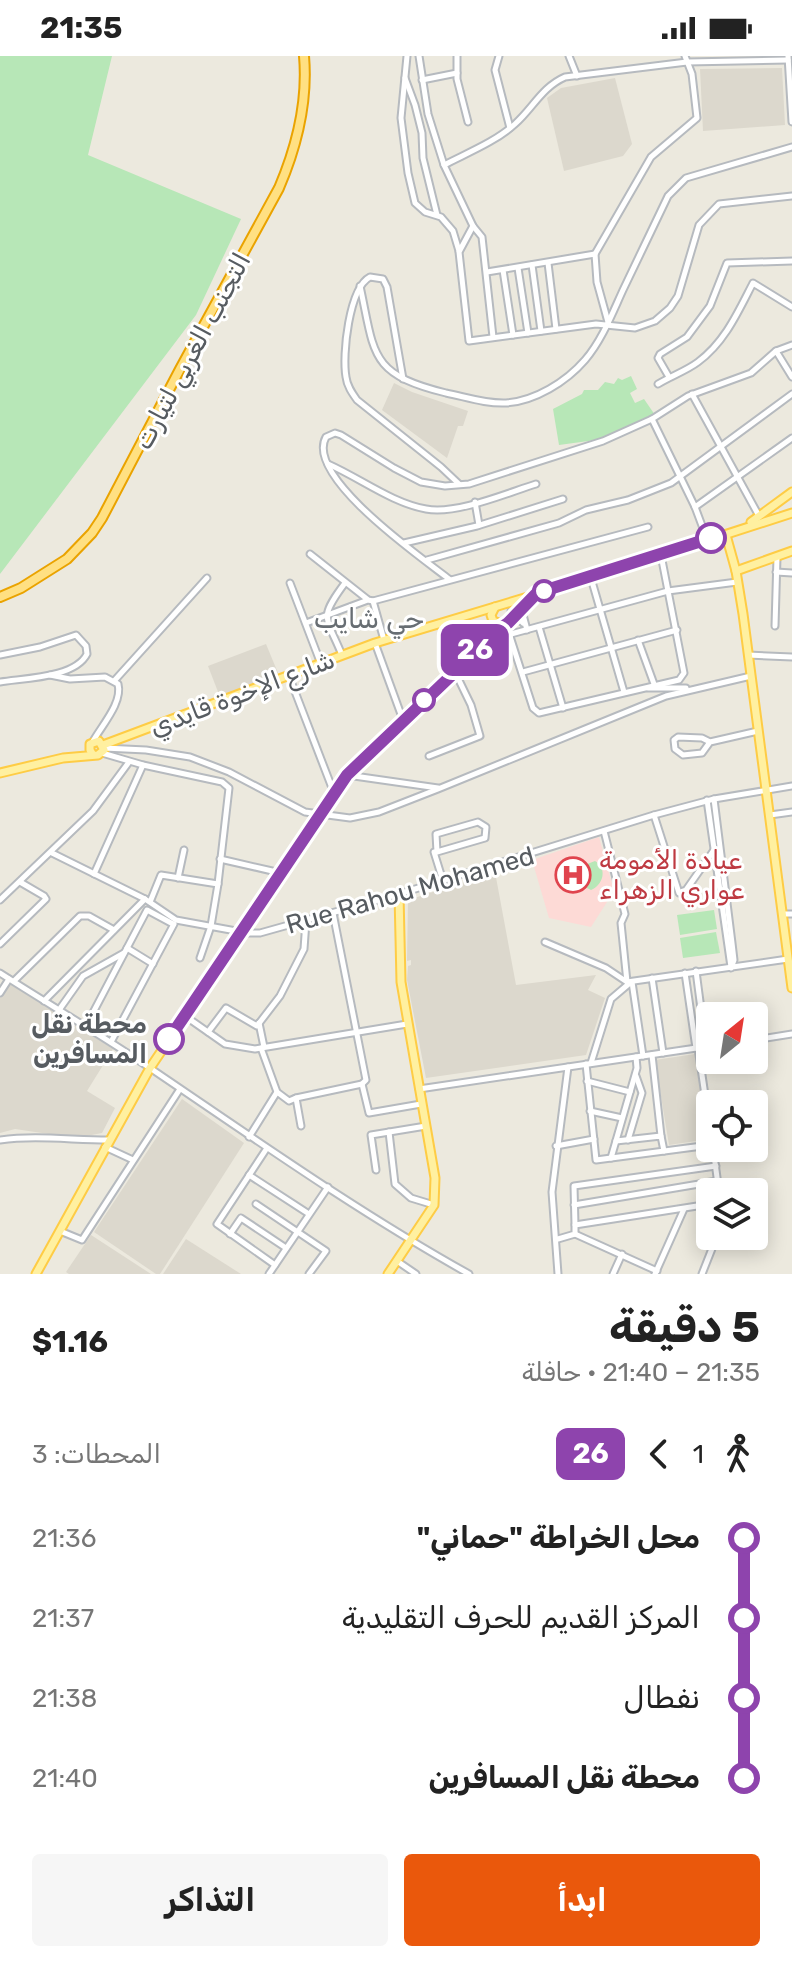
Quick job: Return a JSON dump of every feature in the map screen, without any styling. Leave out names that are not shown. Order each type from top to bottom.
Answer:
[{"type":"highway","name":"التجنب الغربي لتيارت","points":[[0,597],[31,583],[67,559],[92,533],[112,503],[153,420],[279,188],[293,150],[302,111],[304,56]]},
{"type":"main road","points":[[746,526],[792,492]]},
{"type":"main road","points":[[746,526],[792,513]]},
{"type":"main road","name":"شارع الإخوة قايدي","points":[[0,773],[101,749],[375,643],[472,613],[495,611],[537,593],[726,535],[746,526]]},
{"type":"main road","points":[[726,535],[736,571],[792,988]]},
{"type":"main road","points":[[736,571],[792,551]]},
{"type":"main road","points":[[36,1274],[150,1068],[347,775],[455,672],[486,638],[537,593]]},
{"type":"main road","points":[[495,611],[511,618]]},
{"type":"main road","points":[[495,611],[495,623],[511,618]]},
{"type":"main road","points":[[486,638],[495,611]]},
{"type":"main road","points":[[91,744],[90,750],[101,749]]},
{"type":"main road","name":"شارع الإخوة قايدي","points":[[63,758],[91,744]]},
{"type":"main road","points":[[388,1274],[434,1205],[435,1178],[401,982],[399,894]]},
{"type":"street","points":[[407,56],[401,118],[408,173],[415,203],[425,212],[438,216],[453,231],[459,252],[469,341],[608,323],[635,328],[646,326],[670,308],[678,296],[699,225],[719,204],[792,196]]},
{"type":"street","points":[[419,56],[431,129],[444,165],[473,226],[482,237],[493,337]]},
{"type":"street","points":[[457,56],[457,73],[468,122]]},
{"type":"street","points":[[499,56],[495,70],[510,128]]},
{"type":"street","points":[[569,56],[577,76]]},
{"type":"street","points":[[444,165],[510,128],[551,83],[686,59],[788,58],[792,122]]},
{"type":"street","points":[[608,323],[597,282],[595,254],[651,157],[697,118],[692,74],[686,59]]},
{"type":"street","points":[[422,80],[457,73]]},
{"type":"street","points":[[404,76],[422,133],[423,158],[438,216]]},
{"type":"street","points":[[360,286],[374,350],[385,366],[403,379],[487,403],[528,399],[577,368],[587,357],[608,323],[675,187],[686,178],[792,147]]},
{"type":"street","points":[[459,252],[473,226]]},
{"type":"street","points":[[487,272],[595,254]]},
{"type":"street","points":[[669,377],[658,358],[660,354],[687,337],[710,306],[727,263],[792,261]]},
{"type":"street","points":[[548,262],[556,329]]},
{"type":"street","points":[[532,265],[541,331]]},
{"type":"street","points":[[518,268],[528,333]]},
{"type":"street","points":[[503,270],[513,335]]},
{"type":"street","points":[[403,379],[386,283],[375,276],[366,278],[351,309],[345,371],[349,387],[357,400],[459,485]]},
{"type":"street","points":[[658,384],[699,361],[723,337],[753,283],[792,307]]},
{"type":"street","points":[[449,579],[353,501],[327,464],[323,443],[329,435],[338,434],[421,482],[459,485],[603,441],[652,419],[692,394],[751,373],[776,351],[792,345]]},
{"type":"street","points":[[776,351],[792,377]]},
{"type":"street","points":[[692,394],[759,516]]},
{"type":"street","points":[[426,561],[559,523],[586,510],[628,500],[680,478],[792,394]]},
{"type":"street","points":[[652,419],[695,507],[707,539]]},
{"type":"street","points":[[695,507],[792,438]]},
{"type":"street","points":[[327,464],[389,495],[428,510],[475,502],[536,484]]},
{"type":"street","points":[[404,543],[479,525],[563,499]]},
{"type":"street","points":[[475,502],[479,525]]},
{"type":"street","points":[[306,623],[370,600],[648,527]]},
{"type":"street","points":[[310,554],[370,600],[384,640]]},
{"type":"street","points":[[527,630],[511,618],[511,634],[535,711],[539,713],[682,678],[677,630],[660,554]]},
{"type":"street","points":[[775,626],[777,557]]},
{"type":"street","points":[[776,572],[792,573]]},
{"type":"street","points":[[115,680],[207,578]]},
{"type":"street","points":[[591,578],[624,692]]},
{"type":"street","points":[[511,634],[668,591],[737,582]]},
{"type":"street","points":[[290,583],[321,664]]},
{"type":"street","points":[[342,655],[326,615],[327,608],[345,583]]},
{"type":"street","points":[[539,627],[563,708]]},
{"type":"street","points":[[523,672],[677,630]]},
{"type":"street","points":[[0,655],[48,645],[76,635],[87,654],[77,667],[49,675],[0,682]]},
{"type":"street","points":[[638,640],[654,684]]},
{"type":"street","points":[[375,643],[403,720]]},
{"type":"street","points":[[748,655],[792,657]]},
{"type":"street","points":[[429,756],[480,736],[471,705],[455,672]]},
{"type":"street","points":[[49,675],[70,679],[105,677],[115,680],[119,693],[91,744]]},
{"type":"street","points":[[289,676],[334,793]]},
{"type":"street","points":[[101,749],[171,753],[204,761],[305,812],[350,818],[438,789],[666,696],[751,676]]},
{"type":"street","points":[[644,687],[691,688]]},
{"type":"street","points":[[101,749],[103,723]]},
{"type":"street","points":[[710,742],[702,753],[683,755],[675,749],[674,740],[678,737],[702,738],[710,742],[758,731]]},
{"type":"street","points":[[101,749],[129,762],[226,784],[230,796],[218,884],[211,926],[200,958]]},
{"type":"street","points":[[0,900],[93,811],[129,762]]},
{"type":"street","points":[[94,874],[143,765]]},
{"type":"street","points":[[347,775],[438,789]]},
{"type":"street","name":"Rue Rahou Mohamed","points":[[126,950],[147,910],[175,922],[260,933],[443,881],[654,815],[710,800],[792,786]]},
{"type":"street","points":[[710,800],[731,968]]},
{"type":"street","points":[[710,800],[732,943],[734,960],[731,968]]},
{"type":"street","points":[[770,815],[792,812]]},
{"type":"street","points":[[654,815],[679,893],[686,890],[714,850]]},
{"type":"street","points":[[437,852],[436,834],[478,822],[486,827],[485,838],[437,852],[434,852],[443,881]]},
{"type":"street","points":[[604,831],[625,914],[621,923],[640,1056],[611,1158]]},
{"type":"street","points":[[178,878],[184,850]]},
{"type":"street","points":[[52,853],[148,901],[175,922],[111,1042]]},
{"type":"street","points":[[220,859],[281,873]]},
{"type":"street","points":[[44,1001],[114,930],[148,901],[161,875],[218,884]]},
{"type":"street","points":[[0,944],[46,899],[20,882]]},
{"type":"street","points":[[259,1023],[262,1048],[277,1092],[289,1101],[362,1084],[366,1080],[333,913]]},
{"type":"street","points":[[782,914],[792,914]]},
{"type":"street","points":[[0,993],[80,916],[89,916],[114,930]]},
{"type":"street","points":[[208,1032],[226,1008],[257,1026],[280,996],[304,949],[306,921]]},
{"type":"street","points":[[545,942],[629,981],[788,959]]},
{"type":"street","points":[[126,950],[153,964]]},
{"type":"street","points":[[59,1010],[83,976],[126,950]]},
{"type":"street","points":[[86,1026],[126,950]]},
{"type":"street","points":[[696,971],[701,1002]]},
{"type":"street","points":[[0,973],[111,1042],[249,1137],[469,1274]]},
{"type":"street","points":[[685,973],[696,1042]]},
{"type":"street","points":[[652,978],[663,1053]]},
{"type":"street","points":[[629,981],[611,999],[588,1064],[587,1081],[596,1160],[696,1148]]},
{"type":"street","points":[[184,1016],[225,1044],[262,1048],[407,1024]]},
{"type":"street","points":[[768,1038],[792,1034]]},
{"type":"street","points":[[419,1089],[696,1048]]},
{"type":"street","points":[[652,1055],[664,1151]]},
{"type":"street","points":[[558,1274],[552,1192],[568,1067]]},
{"type":"street","points":[[628,1140],[642,1093],[635,1073]]},
{"type":"street","points":[[587,1081],[630,1092]]},
{"type":"street","points":[[362,1084],[369,1113],[421,1104]]},
{"type":"street","points":[[59,1230],[82,1240],[180,1089]]},
{"type":"street","points":[[249,1137],[277,1092]]},
{"type":"street","points":[[296,1098],[301,1126]]},
{"type":"street","points":[[590,1111],[622,1118]]},
{"type":"street","points":[[376,1170],[371,1135],[426,1126]]},
{"type":"street","points":[[389,1132],[395,1184],[411,1198],[434,1205]]},
{"type":"street","points":[[616,1141],[661,1136]]},
{"type":"street","points":[[0,1140],[25,1137],[106,1143],[133,1160]]},
{"type":"street","points":[[556,1146],[594,1139]]},
{"type":"street","points":[[267,1148],[217,1224],[275,1265]]},
{"type":"street","points":[[715,1162],[717,1178]]},
{"type":"street","points":[[575,1234],[574,1186],[716,1166]]},
{"type":"street","points":[[249,1175],[309,1214]]},
{"type":"street","points":[[574,1205],[696,1185]]},
{"type":"street","points":[[269,1274],[328,1187]]},
{"type":"street","points":[[256,1204],[326,1251],[309,1274]]},
{"type":"street","points":[[575,1225],[696,1206]]},
{"type":"street","points":[[557,1239],[575,1234],[656,1272],[685,1208]]},
{"type":"street","points":[[230,1234],[241,1218],[286,1248]]},
{"type":"street","points":[[702,1274],[711,1250]]},
{"type":"street","points":[[613,1274],[622,1254]]},
{"type":"street","points":[[397,1261],[416,1274]]},
{"type":"shaded area","points":[[782,68],[785,125],[703,131],[700,69]]},
{"type":"shaded area","points":[[615,78],[632,144],[623,156],[564,171],[547,98],[561,88]]},
{"type":"shaded area","points":[[394,383],[468,411],[463,426],[458,426],[447,458],[382,410]]},
{"type":"shaded area","points":[[266,644],[278,673],[220,697],[208,666]]},
{"type":"shaded area","name":"عيادة الأمومة عواري الزهراء","points":[[599,837],[614,891],[591,927],[549,918],[532,860]]},
{"type":"shaded area","points":[[495,872],[516,985],[596,975],[588,990],[605,998],[586,1055],[426,1078],[407,980],[408,966],[411,965],[411,960],[407,961],[408,900]]},
{"type":"shaded area","points":[[11,983],[113,1049],[87,1091],[115,1108],[102,1133],[76,1138],[15,1129],[0,1133],[0,998]]},
{"type":"shaded area","points":[[695,1054],[701,1090],[696,1090],[696,1141],[669,1145],[655,1060]]},
{"type":"shaded area","points":[[182,1099],[244,1143],[160,1274],[156,1274],[94,1232]]},
{"type":"shaded area","points":[[91,1235],[151,1274],[69,1274],[66,1272]]},
{"type":"shaded area","points":[[186,1239],[241,1274],[163,1274]]},
{"type":"green space","points":[[0,56],[112,56],[88,155],[241,219],[196,315],[0,574]]},
{"type":"green space","points":[[631,376],[637,389],[630,393],[635,403],[644,399],[655,415],[603,439],[559,445],[553,409],[584,390],[598,390],[605,382],[614,384],[618,378],[622,380]]},
{"type":"green space","points":[[595,861],[603,872],[595,888],[591,890],[575,882],[567,887],[566,879],[577,868]]},
{"type":"green space","points":[[714,910],[717,929],[680,935],[677,915]]},
{"type":"green space","points":[[716,932],[720,953],[683,958],[680,938]]},
{"type":"bus line","name":"26","points":[[169,1039],[347,775],[455,672],[486,638],[522,611],[537,593],[711,538]]},
{"type":"place","name":"عيادة الأمومة عواري الزهراء","points":[[573,875]]},
{"type":"place","name":"محطة نقل المسافرين","points":[[169,1039]]},
{"type":"district","name":"حي شايب","points":[[369,618]]}]
